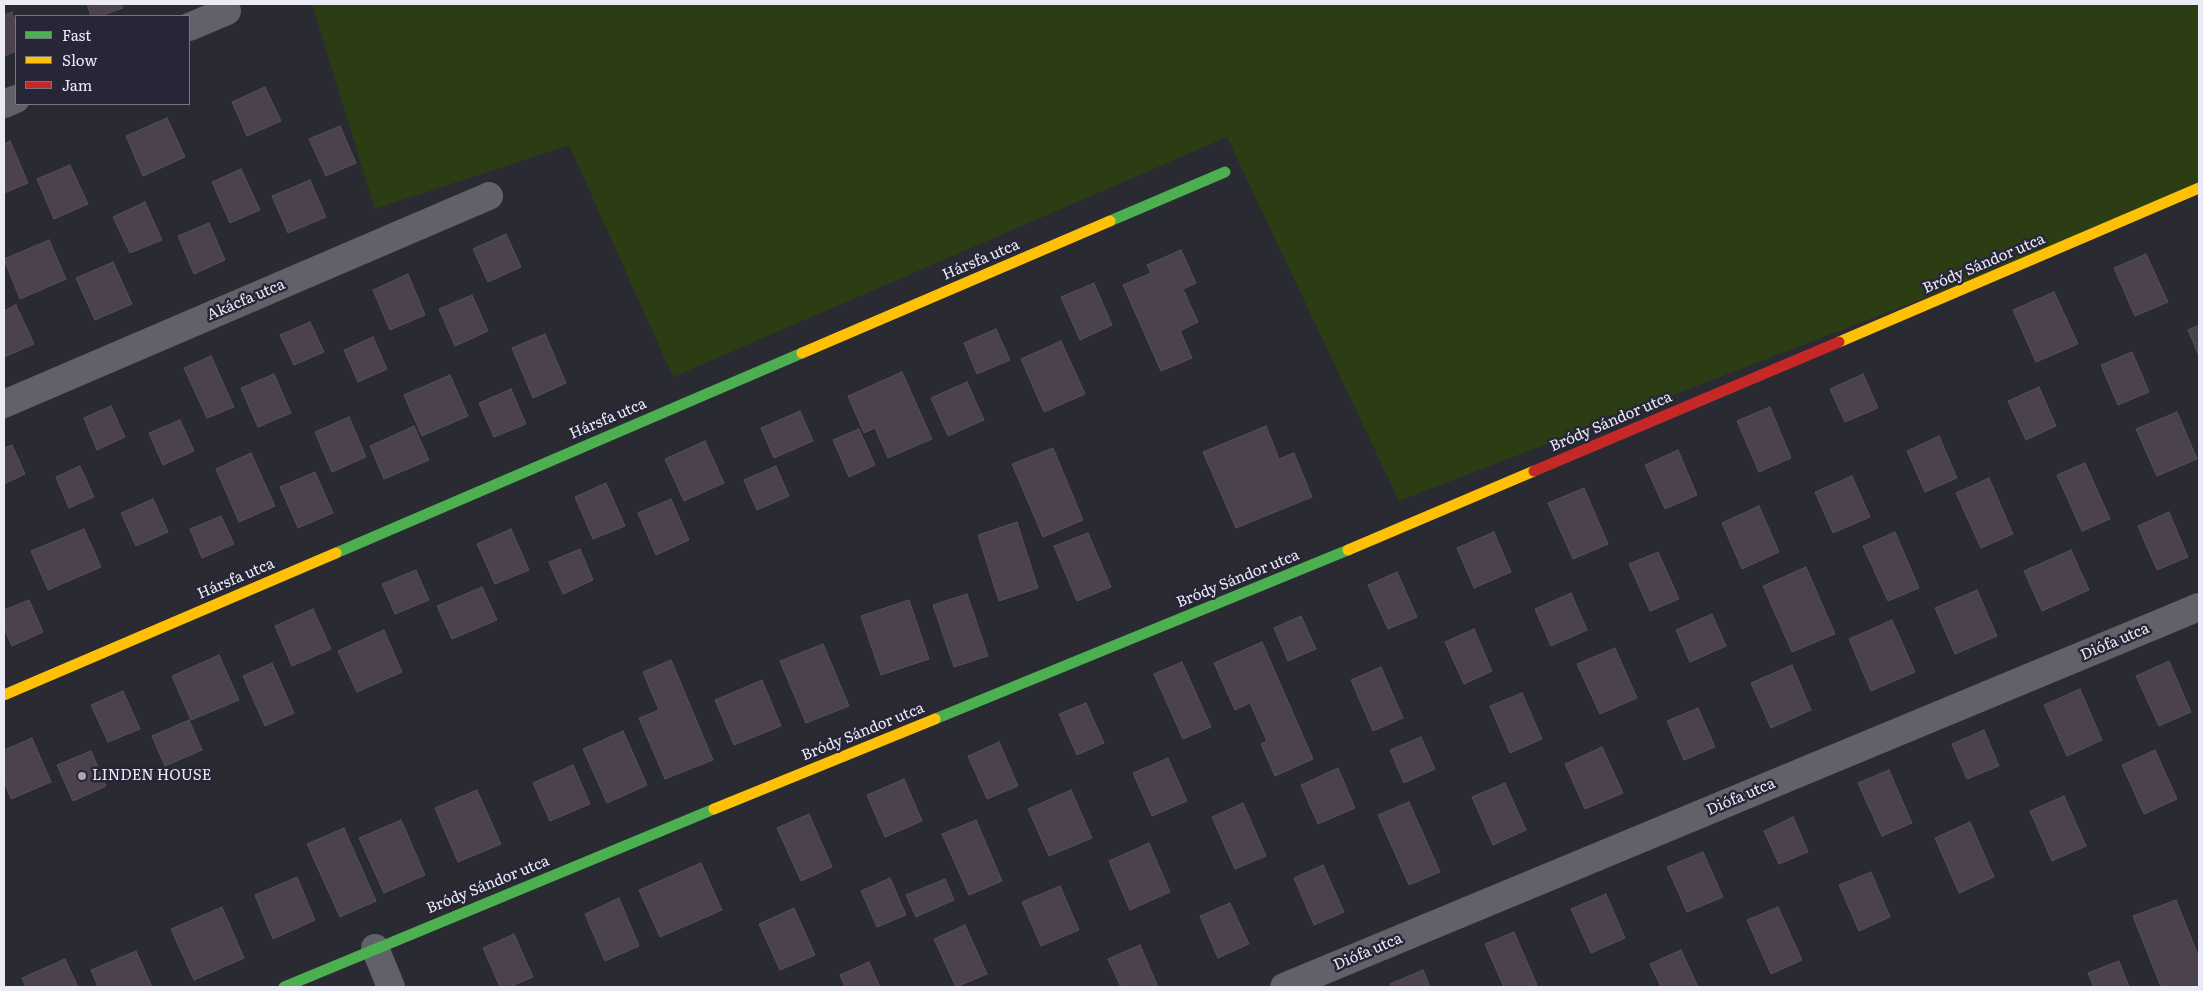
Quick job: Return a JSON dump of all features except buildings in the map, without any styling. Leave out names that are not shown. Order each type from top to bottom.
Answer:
[{"type":"street","points":[[190,26],[227,11]]},
{"type":"street","name":"Hársfa utca","points":[[4,695],[1225,172]]},
{"type":"street","name":"Bródy Sándor utca","points":[[284,987],[374,948],[1380,537],[2199,188]]},
{"type":"street","name":"Akácfa utca","points":[[4,404],[488,196]]},
{"type":"street","name":"Diófa utca","points":[[1284,987],[2199,607]]},
{"type":"street","points":[[374,948],[391,987]]},
{"type":"green space","points":[[312,4],[2199,4],[2199,192],[1399,501],[1227,137],[673,377],[569,145],[375,209]]},
{"type":"traffic: fast","points":[[1110,221],[1225,172]]},
{"type":"traffic: fast","points":[[336,553],[802,353]]},
{"type":"traffic: fast","points":[[935,719],[1348,550]]},
{"type":"traffic: fast","points":[[284,987],[714,809]]},
{"type":"traffic: slow","points":[[1839,342],[2199,188]]},
{"type":"traffic: slow","points":[[802,353],[1110,221]]},
{"type":"traffic: slow","points":[[1348,550],[1534,471]]},
{"type":"traffic: slow","points":[[4,695],[336,553]]},
{"type":"traffic: slow","points":[[714,809],[935,719]]},
{"type":"traffic: jam","points":[[1534,471],[1839,342]]},
{"type":"place","name":"LINDEN HOUSE","points":[[82,776]]}]
